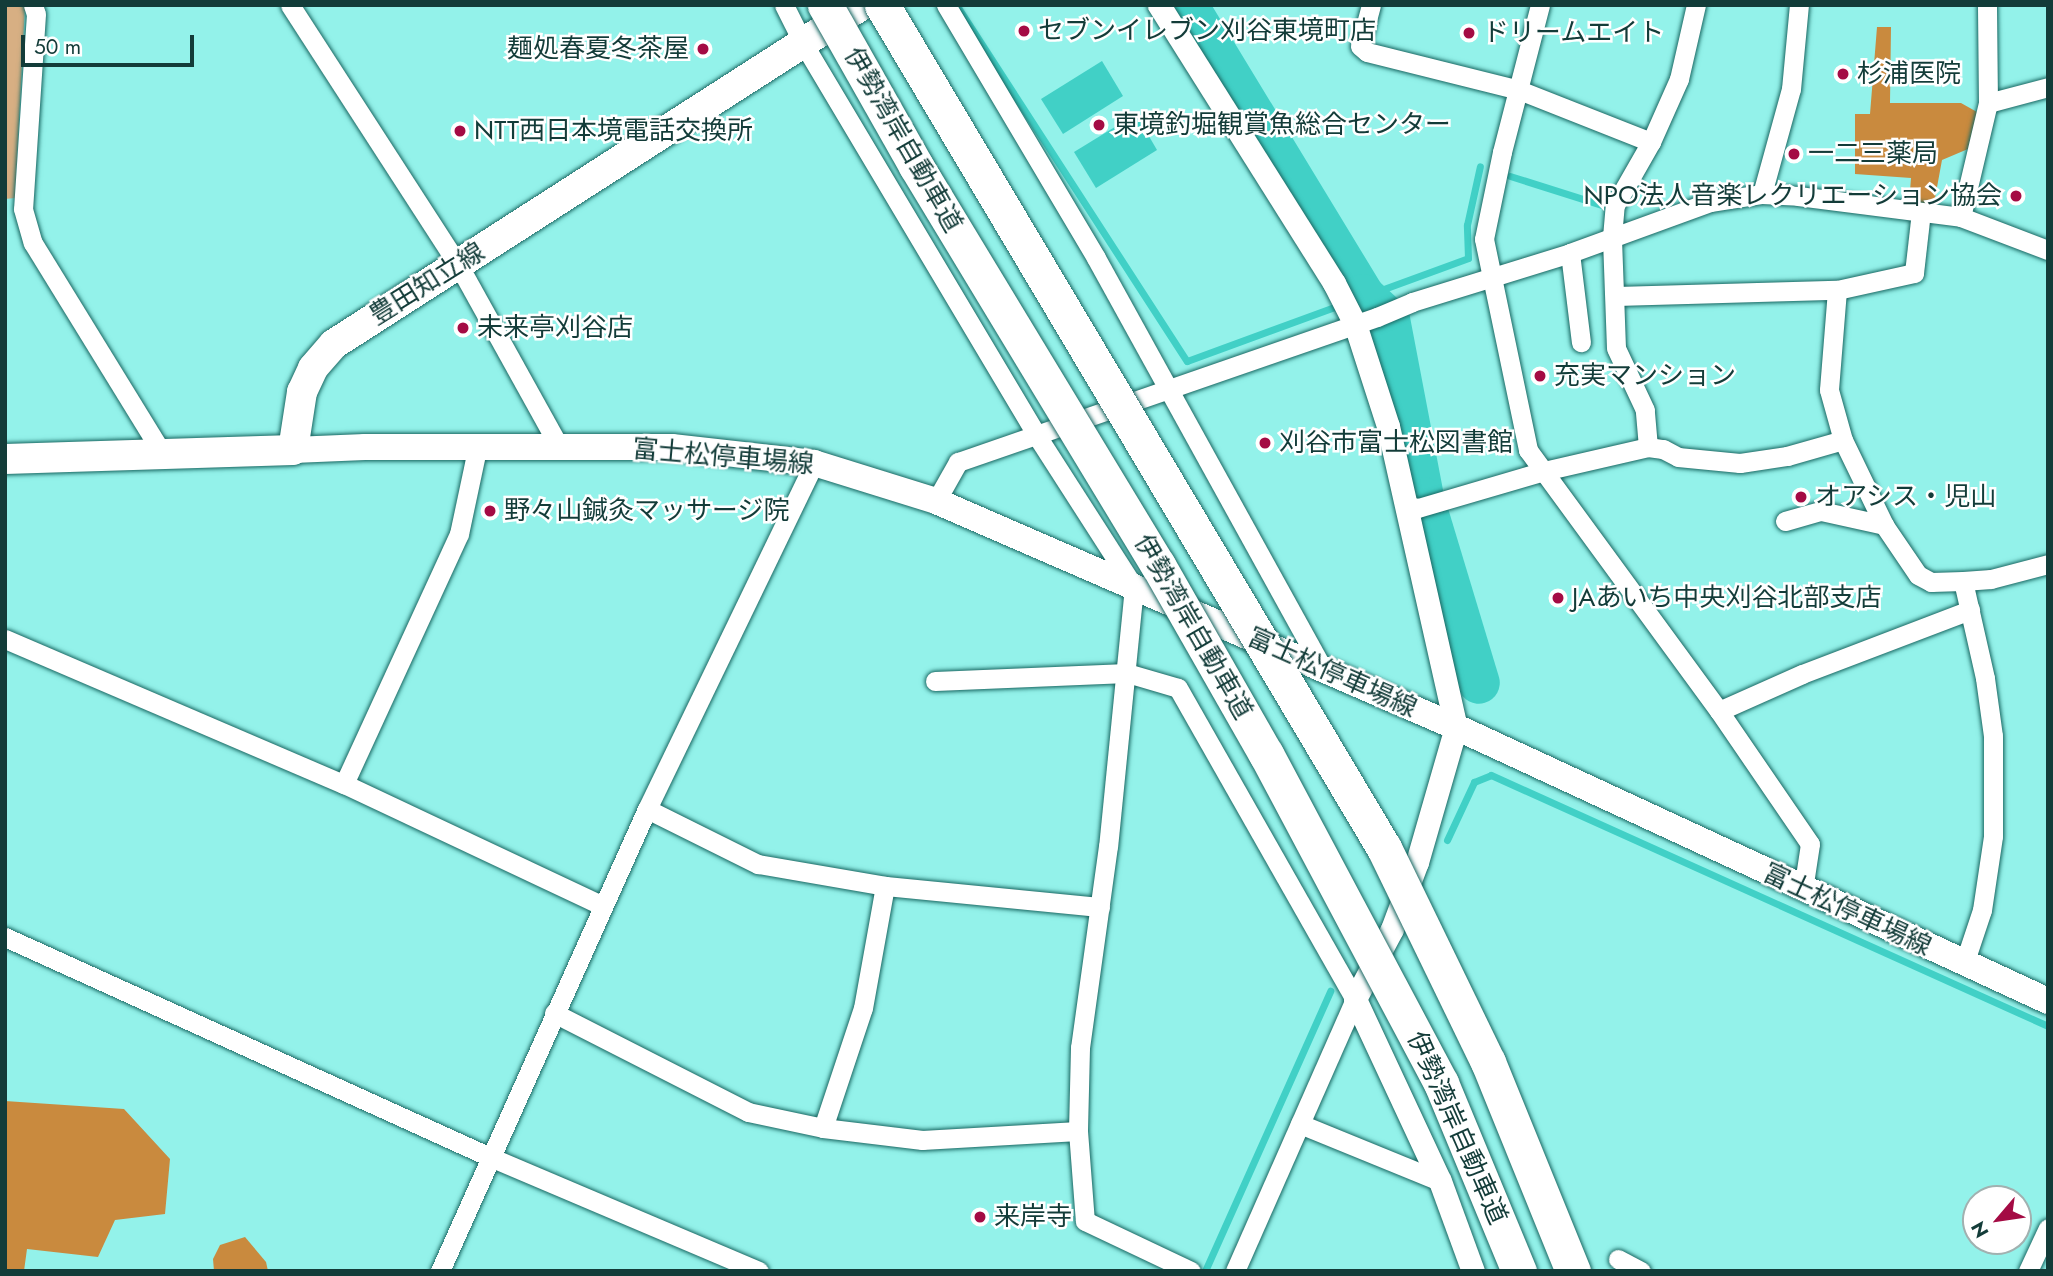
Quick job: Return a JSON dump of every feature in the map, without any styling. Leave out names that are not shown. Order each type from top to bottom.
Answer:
[{"type":"highway","name":"伊勢湾岸自動車道","points":[[825,5],[916,166],[1158,565],[1266,754],[1441,1083],[1519,1271]]},
{"type":"highway","name":"伊勢湾岸自動車道","points":[[881,5],[1384,848],[1488,1062],[1573,1271]]},
{"type":"main road","name":"豊田知立線","points":[[293,450],[302,392],[313,368],[334,344],[862,5]]},
{"type":"main road","name":"富士松停車場線","points":[[293,450],[365,447],[672,447],[814,463],[936,501],[1456,727],[1803,890],[2048,1001]]},
{"type":"main road","points":[[5,459],[293,450]]},
{"type":"street","points":[[33,5],[36,14],[14,209],[162,453]]},
{"type":"street","points":[[290,5],[399,178],[459,266],[560,448]]},
{"type":"street","points":[[784,5],[803,43],[1037,436],[1134,587],[1127,674],[1100,907],[1080,1048],[1078,1132],[1085,1221],[1190,1270]]},
{"type":"street","points":[[946,5],[1096,258],[1167,391],[1322,667]]},
{"type":"street","points":[[1159,5],[1263,165],[1334,283],[1355,324],[1412,507],[1456,727],[1417,862],[1392,929],[1355,999],[1235,1271]]},
{"type":"street","points":[[1371,5],[1360,46],[1367,52],[1519,90],[1651,142]]},
{"type":"street","points":[[1540,5],[1502,152],[1484,239],[1528,450],[1719,712],[1810,844],[1803,890]]},
{"type":"street","points":[[1648,447],[1645,410],[1616,348],[1612,237],[1615,205],[1651,142],[1679,79],[1696,5]]},
{"type":"street","points":[[1762,194],[1791,89],[1799,5]]},
{"type":"street","points":[[1961,217],[1988,103],[1987,5]]},
{"type":"street","points":[[1988,103],[2048,87]]},
{"type":"street","points":[[936,501],[958,462],[1377,317],[1412,302],[1570,253],[1710,202],[1762,194],[1961,217],[2048,250]]},
{"type":"street","points":[[1616,296],[1837,290],[1914,273],[1921,212]]},
{"type":"street","points":[[1570,253],[1581,342]]},
{"type":"street","points":[[1837,290],[1829,390],[1843,440],[1884,525],[1918,575],[1931,582],[1991,579],[2048,564]]},
{"type":"street","points":[[1412,507],[1544,471],[1648,447],[1663,449],[1678,457],[1740,463],[1787,456],[1843,440]]},
{"type":"street","points":[[344,784],[459,534],[477,449]]},
{"type":"street","points":[[440,1271],[647,809],[814,463]]},
{"type":"street","points":[[1785,521],[1821,511],[1884,525]]},
{"type":"street","points":[[1963,581],[1993,736],[1993,836],[1982,910],[1964,964]]},
{"type":"street","points":[[1719,712],[1802,674],[1970,610]]},
{"type":"street","points":[[5,639],[344,784],[603,906]]},
{"type":"street","points":[[935,681],[1127,674],[1178,688],[1355,999],[1440,1181],[1472,1271]]},
{"type":"street","points":[[647,809],[758,864],[886,886],[1100,907]]},
{"type":"street","points":[[823,1128],[863,1009],[886,886]]},
{"type":"street","points":[[5,937],[490,1157],[759,1271]]},
{"type":"street","points":[[554,1013],[748,1112],[823,1128],[922,1140],[1078,1132]]},
{"type":"street","points":[[1300,1124],[1440,1181]]},
{"type":"street","points":[[2028,1271],[2048,1228]]},
{"type":"street","points":[[1621,1271],[1618,1259],[1641,1271]]},
{"type":"shaded area","points":[[5,5],[25,6],[15,198],[5,199]]},
{"type":"shaded area","points":[[1877,27],[1891,27],[1890,103],[1961,103],[1977,112],[1968,149],[1942,160],[1933,209],[1909,204],[1911,178],[1855,174],[1855,114],[1870,114]]},
{"type":"shaded area","points":[[5,1101],[124,1109],[170,1159],[165,1214],[115,1220],[98,1257],[27,1249],[24,1271],[5,1271]]},
{"type":"shaded area","points":[[245,1237],[266,1262],[268,1271],[214,1271],[213,1259],[220,1245]]},
{"type":"water","points":[[1102,61],[1123,96],[1063,134],[1041,99]]},
{"type":"water","points":[[1136,114],[1157,150],[1096,188],[1074,152]]},
{"type":"waterway","points":[[1187,5],[1363,295],[1389,319],[1423,498],[1479,683]]},
{"type":"waterway","points":[[957,6],[1187,361],[1468,258],[1467,225],[1480,166]]},
{"type":"waterway","points":[[1510,176],[1605,206]]},
{"type":"waterway","points":[[1447,840],[1474,782],[1491,775],[2048,1026]]},
{"type":"waterway","points":[[1205,1271],[1330,991]]},
{"type":"place","name":"セブンイレブン刈谷東境町店","points":[[1024,31]]},
{"type":"place","name":"ドリームエイト","points":[[1469,33]]},
{"type":"place","name":"麺処春夏冬茶屋","points":[[703,49]]},
{"type":"place","name":"杉浦医院","points":[[1843,74]]},
{"type":"place","name":"東境釣堀観賞魚総合センター","points":[[1099,125]]},
{"type":"place","name":"NTT西日本境電話交換所","points":[[460,131]]},
{"type":"place","name":"一二三薬局","points":[[1794,154]]},
{"type":"place","name":"NPO法人音楽レクリエーション協会","points":[[2016,196]]},
{"type":"place","name":"未来亭刈谷店","points":[[463,328]]},
{"type":"place","name":"充実マンション","points":[[1540,376]]},
{"type":"place","name":"刈谷市富士松図書館","points":[[1265,443]]},
{"type":"place","name":"オアシス・児山","points":[[1801,497]]},
{"type":"place","name":"野々山鍼灸マッサージ院","points":[[490,511]]},
{"type":"place","name":"JAあいち中央刈谷北部支店","points":[[1558,598]]},
{"type":"place","name":"来岸寺","points":[[980,1217]]}]
